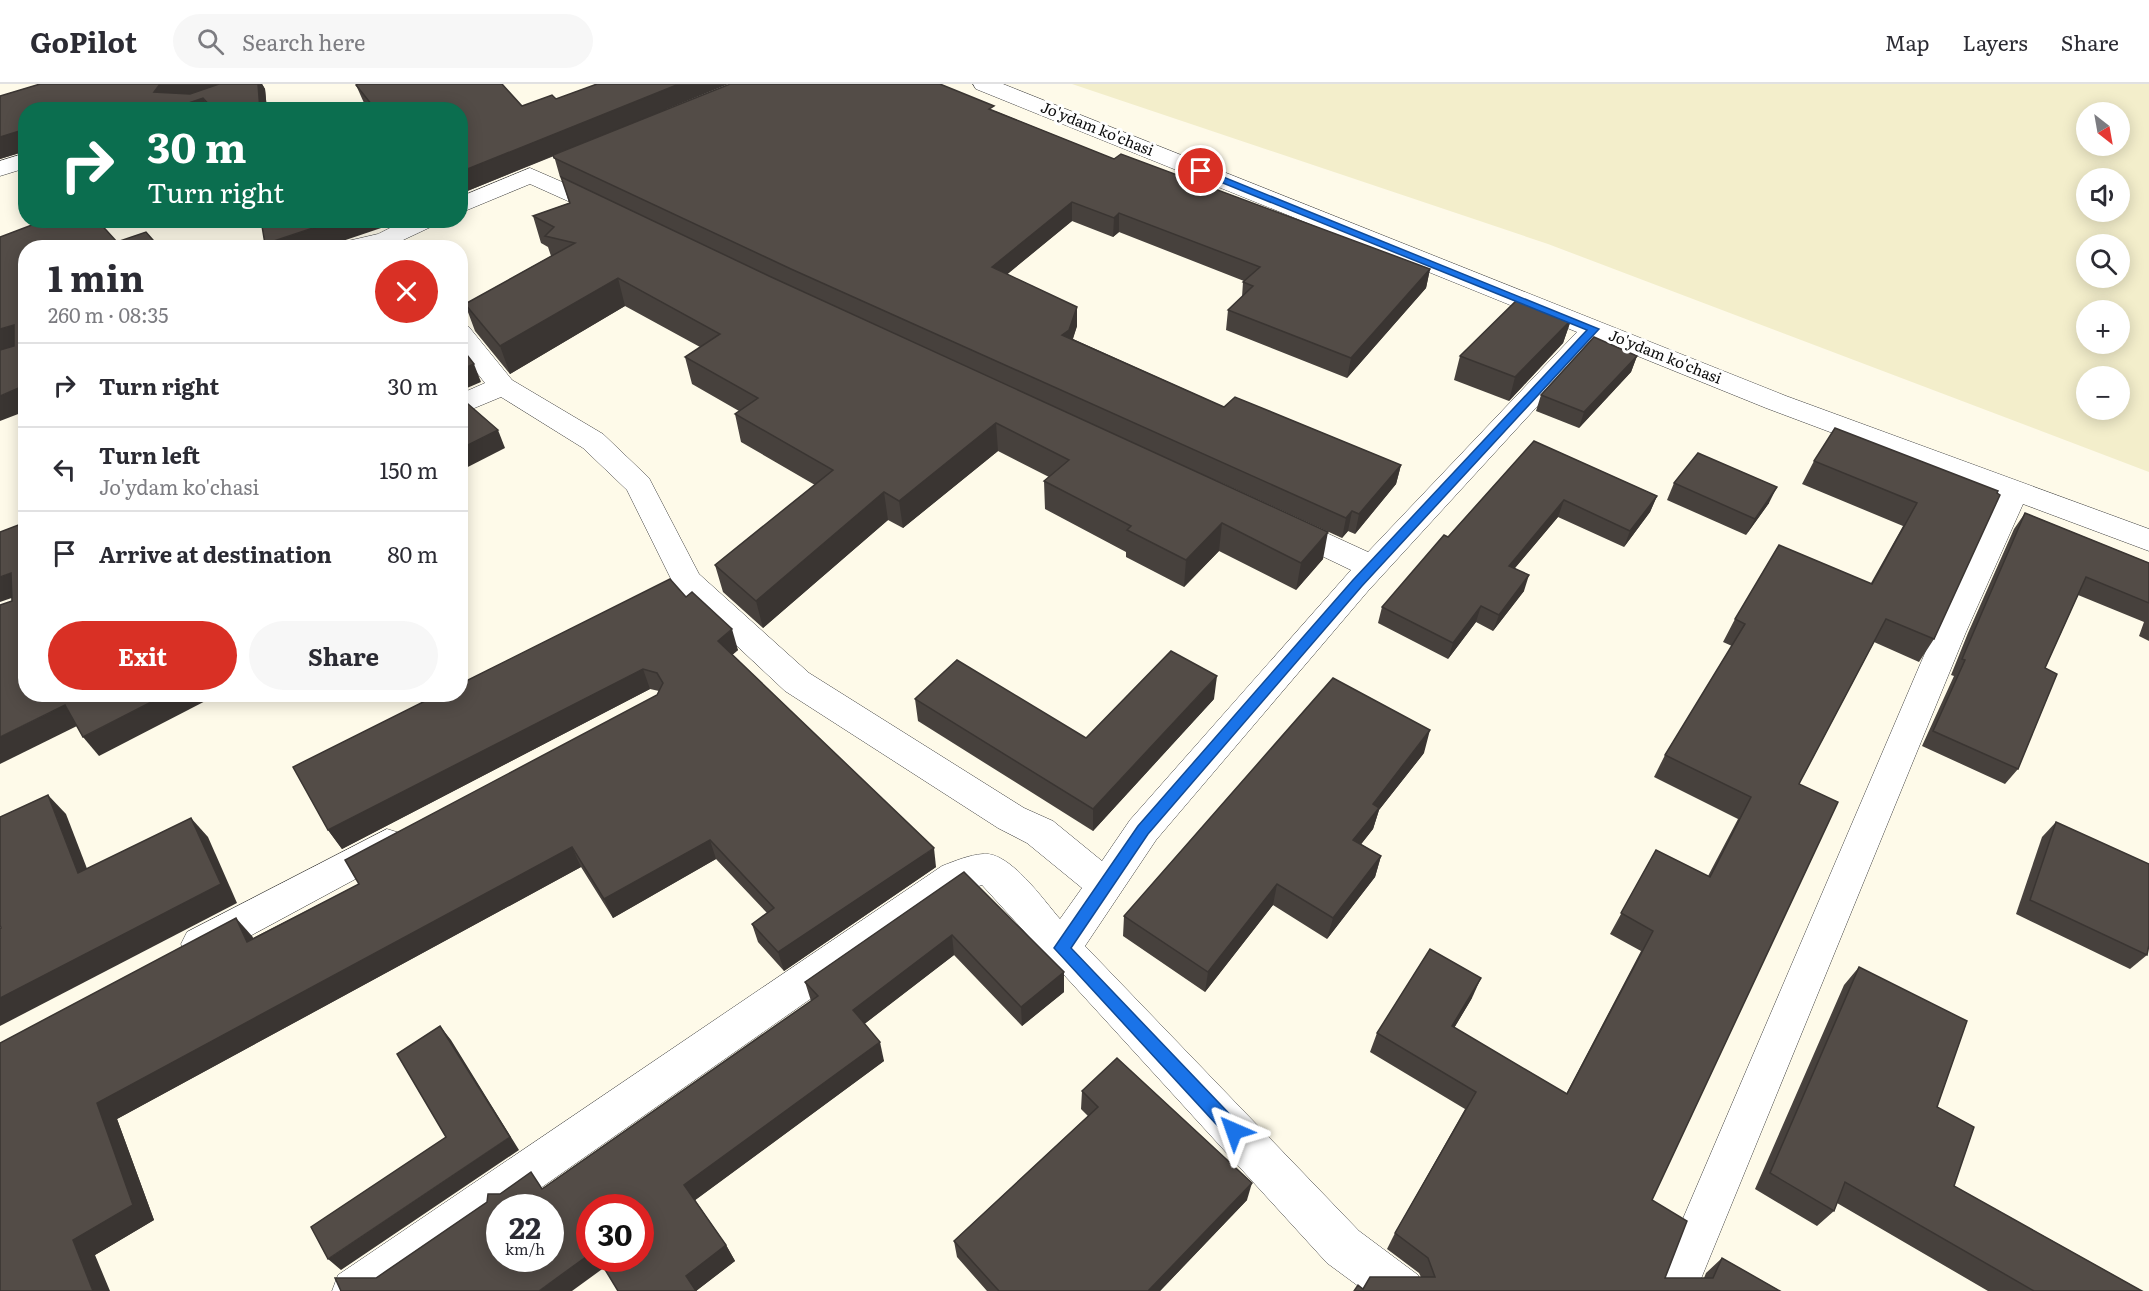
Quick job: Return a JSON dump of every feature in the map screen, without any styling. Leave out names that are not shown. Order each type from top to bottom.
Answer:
[{"type":"street","name":"Jo'ydam ko'chasi","points":[[984,84],[1776,402],[2149,540]]},
{"type":"street","points":[[468,202],[562,162]]},
{"type":"street","points":[[0,169],[18,163]]},
{"type":"street","points":[[530,175],[631,220]]},
{"type":"street","points":[[395,240],[414,228]]},
{"type":"street","points":[[1062,948],[1143,830],[1373,567],[1594,329]]},
{"type":"street","points":[[468,343],[502,386],[593,441],[639,485],[687,581],[797,682],[1011,818],[1040,832],[1104,884]]},
{"type":"street","points":[[468,401],[502,386]]},
{"type":"street","points":[[1674,1291],[1950,632],[2015,490]]},
{"type":"street","points":[[1266,517],[1373,567]]},
{"type":"street","points":[[168,961],[420,827]]},
{"type":"street","points":[[354,1291],[955,877],[986,869],[999,876],[1062,948],[1343,1247],[1401,1291]]},
{"type":"shaded area","points":[[1072,84],[2149,84],[2149,472],[1548,244]]},
{"type":"building","points":[[40,84],[160,84],[154,92],[190,94],[219,84],[258,84],[259,102],[207,102],[203,98],[191,102],[18,102],[18,131],[0,137],[0,96]]},
{"type":"building","points":[[502,84],[522,106],[552,95],[556,99],[597,84],[679,84],[468,169],[468,102],[370,102],[356,85]]},
{"type":"building","points":[[730,84],[940,84],[994,106],[989,109],[1114,159],[1121,154],[1430,269],[1351,358],[1228,310],[1253,286],[1243,282],[1260,267],[1119,213],[1114,218],[1072,202],[992,267],[1077,307],[1069,330],[1062,335],[1224,407],[1235,397],[1401,465],[1359,514],[1352,511],[1346,518],[791,269],[554,158],[553,155]]},
{"type":"building","points":[[561,177],[769,276],[1328,532],[1301,563],[1222,523],[1186,560],[1127,530],[1131,526],[1044,481],[1069,460],[996,423],[899,501],[884,492],[756,601],[715,565],[833,470],[735,414],[758,398],[685,357],[720,334],[618,278],[500,346],[468,308],[468,302],[575,243],[545,236],[554,227],[533,216],[570,203]]},
{"type":"building","points":[[24,228],[104,228],[115,240],[18,240],[18,388],[0,396],[0,350],[14,346],[14,325],[0,329],[0,237]]},
{"type":"building","points":[[262,228],[313,228],[277,240],[264,240]]},
{"type":"building","points":[[146,232],[153,240],[123,240]]},
{"type":"building","points":[[1518,299],[1571,320],[1515,377],[1460,356]]},
{"type":"building","points":[[1594,337],[1637,356],[1584,412],[1541,395]]},
{"type":"building","points":[[468,356],[474,364],[468,367]]},
{"type":"building","points":[[468,404],[498,430],[468,445]]},
{"type":"building","points":[[1835,428],[1998,491],[2000,495],[1934,639],[1886,619],[1799,784],[1838,802],[1652,1200],[1687,1221],[1665,1278],[1713,1278],[1722,1258],[1780,1291],[1354,1291],[1358,1285],[1363,1289],[1370,1277],[1435,1277],[1428,1258],[1395,1233],[1476,1092],[1377,1033],[1430,949],[1481,978],[1452,1026],[1567,1094],[1653,931],[1621,913],[1656,850],[1710,877],[1751,797],[1665,755],[1745,624],[1735,619],[1779,545],[1872,584],[1917,503],[1814,461]]},
{"type":"building","points":[[1534,441],[1657,496],[1630,531],[1564,500],[1509,566],[1529,575],[1499,615],[1481,606],[1453,643],[1382,607],[1444,535],[1448,537]]},
{"type":"building","points":[[1698,453],[1777,487],[1755,519],[1674,483]]},
{"type":"building","points":[[2025,513],[2149,563],[2149,603],[2086,577],[2045,668],[2057,674],[2018,769],[1933,731],[1965,660],[1962,659]]},
{"type":"building","points":[[18,525],[18,702],[151,702],[83,737],[65,705],[0,737],[0,605],[12,601],[11,573],[0,577],[0,532]]},
{"type":"building","points":[[670,579],[686,597],[692,592],[732,629],[718,641],[934,848],[778,952],[752,924],[774,908],[710,840],[604,899],[572,847],[97,1103],[133,1205],[73,1240],[93,1291],[0,1291],[0,1043],[236,918],[247,942],[359,884],[345,860],[657,695],[663,683],[657,673],[643,669],[328,830],[293,767],[423,702],[468,702],[468,680]]},
{"type":"building","points":[[1171,651],[1217,676],[1093,809],[915,699],[957,660],[1086,738]]},
{"type":"building","points":[[1333,678],[1430,730],[1373,804],[1379,808],[1353,840],[1381,856],[1333,918],[1277,884],[1208,972],[1124,916]]},
{"type":"building","points":[[48,795],[78,873],[191,818],[221,884],[0,998],[0,817]]},
{"type":"building","points":[[2056,822],[2149,864],[2147,955],[2030,900]]},
{"type":"building","points":[[964,872],[1064,972],[1021,1007],[952,935],[853,1010],[880,1042],[684,1185],[726,1245],[686,1276],[696,1291],[618,1291],[606,1272],[654,1272],[654,1194],[576,1194],[576,1264],[539,1291],[341,1291],[335,1278],[376,1278],[486,1203],[486,1272],[564,1272],[564,1194],[500,1194],[531,1172],[542,1189],[818,996],[805,982]]},
{"type":"building","points":[[1859,967],[1967,1021],[1937,1107],[1974,1127],[1954,1186],[2142,1291],[2034,1291],[1845,1182],[1834,1211],[1770,1173]]},
{"type":"building","points":[[440,1026],[510,1137],[328,1259],[311,1227],[446,1137],[397,1054]]},
{"type":"building","points":[[1117,1058],[1252,1183],[1148,1291],[999,1291],[954,1241],[1098,1107],[1082,1091]]},
{"type":"route","points":[[1201,171],[1594,329],[1357,583],[1143,830],[1062,948],[1234,1131]]}]
